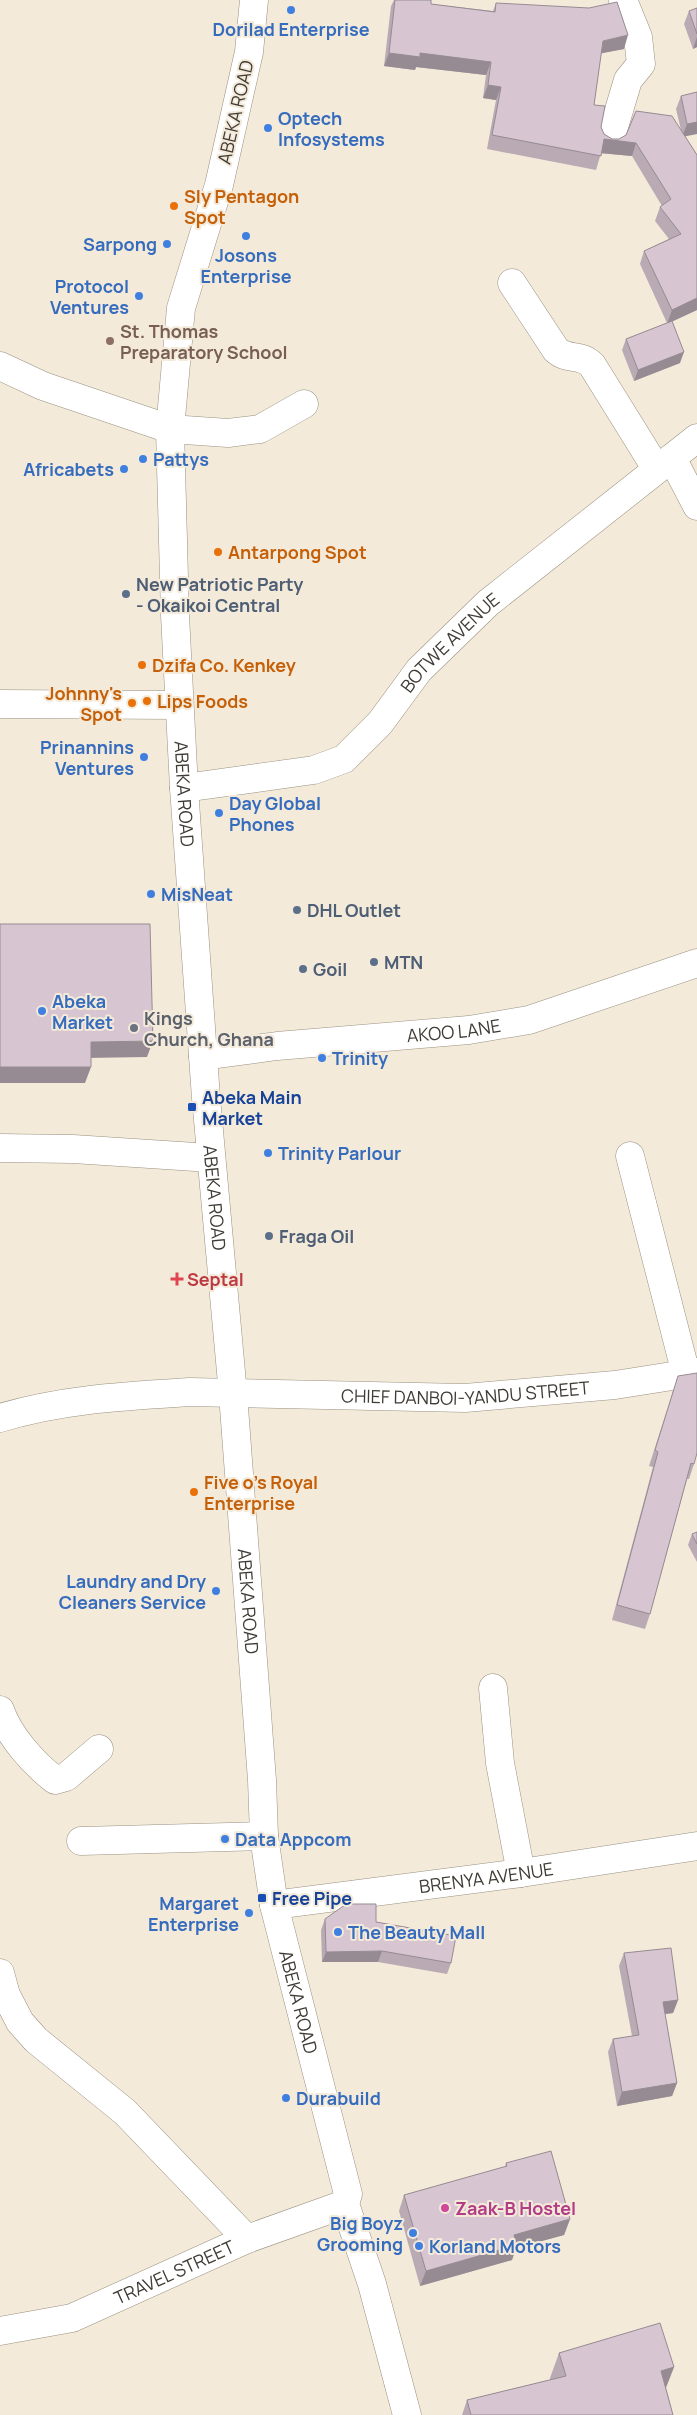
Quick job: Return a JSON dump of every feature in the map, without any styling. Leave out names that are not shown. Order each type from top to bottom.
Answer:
[{"type":"street","name":"ABEKA ROAD","points":[[254,0],[249,52],[219,185],[181,308],[170,430],[178,705],[210,1158],[233,1394],[262,1780],[264,1836],[274,1905],[348,2194],[345,2204],[372,2284],[407,2415]]},
{"type":"street","points":[[611,137],[628,80],[641,64],[638,37],[623,0]]},
{"type":"street","points":[[512,283],[556,350],[562,356],[586,358],[592,365],[697,506]]},
{"type":"street","points":[[0,366],[43,386],[170,430],[228,433],[260,429],[304,404]]},
{"type":"street","name":"BOTWE AVENUE","points":[[184,788],[314,770],[344,758],[380,723],[419,670],[488,603],[697,438]]},
{"type":"street","points":[[0,704],[178,705]]},
{"type":"street","name":"AKOO LANE","points":[[203,1056],[277,1046],[469,1030],[528,1020],[697,963]]},
{"type":"street","points":[[0,1148],[73,1149],[210,1158]]},
{"type":"street","points":[[630,1156],[692,1373]]},
{"type":"street","name":"CHIEF DANBOI-YANDU STREET","points":[[0,1418],[69,1402],[190,1392],[464,1398],[614,1384],[692,1373]]},
{"type":"street","points":[[493,1688],[504,1790],[521,1873]]},
{"type":"street","points":[[0,1710],[14,1736],[43,1771],[55,1780],[66,1777],[99,1749]]},
{"type":"street","points":[[81,1841],[264,1836]]},
{"type":"street","name":"BRENYA AVENUE","points":[[274,1905],[521,1873],[697,1846]]},
{"type":"street","points":[[0,1972],[6,1995],[20,2022],[36,2040],[125,2112],[248,2239]]},
{"type":"street","name":"TRAVEL STREET","points":[[0,2331],[72,2318],[248,2239],[345,2204]]},
{"type":"building","points":[[395,0],[431,0],[431,4],[495,12],[496,3],[589,8],[617,2],[628,35],[603,41],[594,105],[605,106],[601,127],[604,134],[612,139],[619,139],[626,135],[636,111],[672,116],[697,155],[697,298],[672,310],[644,251],[681,234],[660,207],[671,199],[636,143],[604,139],[601,156],[492,135],[501,87],[488,85],[491,62],[420,53],[420,57],[389,53]]},
{"type":"building","points":[[697,8],[697,34],[689,11]]},
{"type":"building","points":[[697,92],[697,122],[687,124],[681,96]]},
{"type":"building","points":[[672,321],[684,352],[638,370],[626,339]]},
{"type":"building","points":[[0,924],[150,924],[153,1041],[91,1042],[91,1067],[0,1067]]},
{"type":"building","points":[[697,1373],[697,1453],[694,1464],[691,1463],[650,1614],[617,1605],[658,1452],[655,1450],[678,1376]]},
{"type":"building","points":[[697,1532],[697,1544],[692,1534]]},
{"type":"building","points":[[346,1904],[376,1904],[376,1922],[456,1936],[451,1963],[382,1951],[326,1952],[325,1919]]},
{"type":"building","points":[[671,1948],[678,2000],[663,2002],[677,2083],[622,2092],[613,2039],[639,2035],[624,1953]]},
{"type":"building","points":[[551,2151],[570,2219],[514,2235],[517,2245],[426,2271],[404,2195],[507,2166],[506,2163]]},
{"type":"building","points":[[660,2323],[674,2367],[661,2371],[673,2415],[471,2415],[467,2400],[566,2376],[559,2353]]},
{"type":"place","name":"Dorilad Enterprise","points":[[291,10]]},
{"type":"place","name":"Optech Infosystems","points":[[268,128]]},
{"type":"place","name":"Sly Pentagon Spot","points":[[174,206]]},
{"type":"place","name":"Josons Enterprise","points":[[246,236]]},
{"type":"place","name":"Sarpong","points":[[167,244]]},
{"type":"place","name":"Protocol Ventures","points":[[139,296]]},
{"type":"place","name":"St. Thomas Preparatory School","points":[[110,341]]},
{"type":"place","name":"Pattys","points":[[143,459]]},
{"type":"place","name":"Africabets","points":[[124,469]]},
{"type":"place","name":"Antarpong Spot","points":[[218,552]]},
{"type":"place","name":"New Patriotic Party - Okaikoi Central","points":[[126,594]]},
{"type":"place","name":"Dzifa Co. Kenkey","points":[[142,665]]},
{"type":"place","name":"Lips Foods","points":[[147,701]]},
{"type":"place","name":"Johnny's Spot","points":[[132,703]]},
{"type":"place","name":"Prinannins Ventures","points":[[144,757]]},
{"type":"place","name":"Day Global Phones","points":[[219,813]]},
{"type":"place","name":"MisNeat","points":[[151,894]]},
{"type":"place","name":"DHL Outlet","points":[[297,910]]},
{"type":"place","name":"MTN","points":[[374,962]]},
{"type":"place","name":"Goil","points":[[303,969]]},
{"type":"place","name":"Abeka Market","points":[[42,1011]]},
{"type":"place","name":"Kings Church, Ghana","points":[[134,1028]]},
{"type":"place","name":"Trinity","points":[[322,1058]]},
{"type":"place","name":"Abeka Main Market","points":[[192,1107]]},
{"type":"place","name":"Trinity Parlour","points":[[268,1153]]},
{"type":"place","name":"Fraga Oil","points":[[269,1236]]},
{"type":"place","name":"Septal","points":[[177,1279]]},
{"type":"place","name":"Five o's Royal Enterprise","points":[[194,1492]]},
{"type":"place","name":"Laundry and Dry Cleaners Service","points":[[216,1591]]},
{"type":"place","name":"Data Appcom","points":[[225,1839]]},
{"type":"place","name":"Free Pipe","points":[[262,1898]]},
{"type":"place","name":"Margaret Enterprise","points":[[249,1913]]},
{"type":"place","name":"The Beauty Mall","points":[[338,1932]]},
{"type":"place","name":"Durabuild","points":[[286,2098]]},
{"type":"place","name":"Zaak-B Hostel","points":[[445,2208]]},
{"type":"place","name":"Big Boyz Grooming","points":[[413,2233]]},
{"type":"place","name":"Korland Motors","points":[[419,2246]]}]
